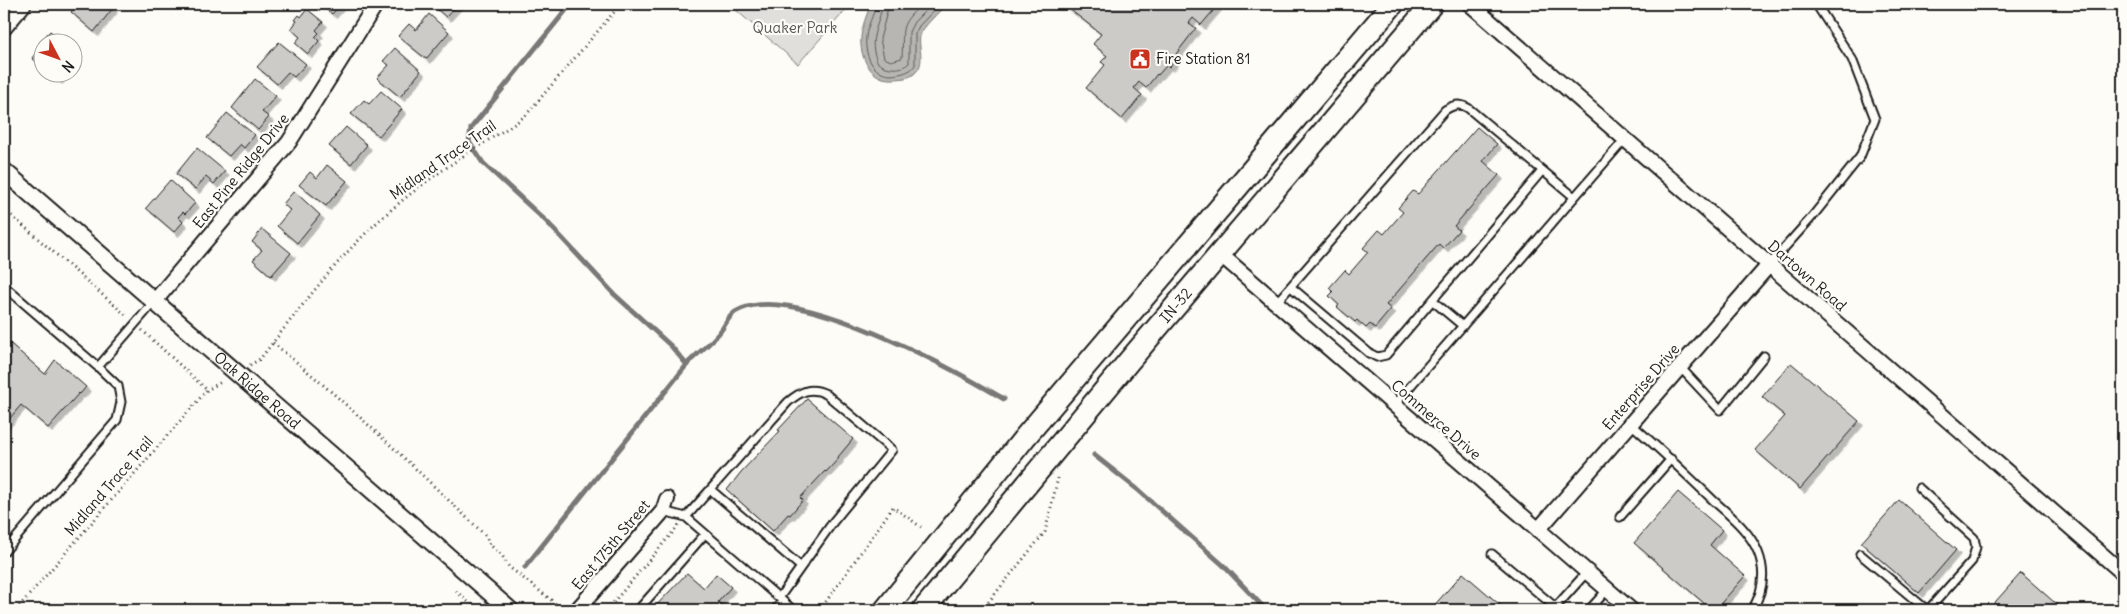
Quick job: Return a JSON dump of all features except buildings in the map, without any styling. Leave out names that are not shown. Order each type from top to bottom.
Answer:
[{"type":"main road","name":"IN-32","points":[[885,610],[1026,436],[1393,4]]},
{"type":"main road","name":"IN-32","points":[[924,610],[1034,474],[1432,4]]},
{"type":"street","points":[[4,28],[24,4]]},
{"type":"street","name":"East Pine Ridge Drive","points":[[154,302],[289,142],[376,4]]},
{"type":"street","name":"Dartown Road","points":[[1470,4],[2123,573]]},
{"type":"street","name":"Oak Ridge Road","points":[[4,171],[510,610]]},
{"type":"street","name":"Commerce Drive","points":[[1220,254],[1631,610]]},
{"type":"street","name":"Enterprise Drive","points":[[1538,530],[1769,265]]},
{"type":"street","name":"East 175th Street","points":[[577,610],[665,505]]},
{"type":"lane","points":[[1769,265],[1812,217],[1860,156],[1875,119],[1852,59],[1816,4]]},
{"type":"lane","points":[[1276,303],[1438,118],[1451,106],[1460,105],[1468,108],[1573,196]]},
{"type":"lane","points":[[1394,405],[1624,139]]},
{"type":"lane","points":[[1291,287],[1369,353],[1376,357],[1386,355],[1542,171]]},
{"type":"lane","points":[[4,286],[98,366],[118,386],[121,402],[117,420],[4,552]]},
{"type":"lane","points":[[1433,301],[1463,326]]},
{"type":"lane","points":[[98,366],[154,302]]},
{"type":"lane","points":[[1680,367],[1720,410],[1764,356]]},
{"type":"lane","points":[[686,517],[788,402],[806,390],[817,389],[826,394],[892,450],[833,522],[801,567],[775,610]]},
{"type":"lane","points":[[1631,424],[1671,459],[1745,531],[1758,552],[1763,575],[1761,595],[1752,610]]},
{"type":"lane","points":[[1620,518],[1671,459]]},
{"type":"lane","points":[[1860,554],[1927,610],[1972,561],[1976,547],[1974,538],[1919,488]]},
{"type":"lane","points":[[711,490],[801,567]]},
{"type":"lane","points":[[665,505],[686,517],[793,610]]},
{"type":"lane","points":[[638,610],[705,534]]},
{"type":"lane","points":[[1492,554],[1554,609],[1587,572]]},
{"type":"lane","points":[[1589,610],[1607,590]]},
{"type":"path","name":"Midland Trace Trail","points":[[260,359],[333,269],[382,218],[421,186],[503,132],[533,108],[621,4]]},
{"type":"path","points":[[4,210],[135,323],[207,390]]},
{"type":"path","points":[[273,343],[321,382],[381,436],[486,536],[490,545],[502,554],[509,567],[565,610]]},
{"type":"path","name":"Midland Trace Trail","points":[[16,610],[207,390],[222,382]]},
{"type":"path","points":[[982,610],[1045,532],[1058,477]]},
{"type":"path","points":[[820,610],[893,507],[921,527]]},
{"type":"path","points":[[607,610],[686,517]]},
{"type":"path","points":[[456,591],[477,610]]},
{"type":"green space","name":"Quaker Park","points":[[729,4],[851,4],[798,64]]},
{"type":"water","points":[[871,4],[946,4],[921,32],[920,65],[911,76],[899,79],[885,79],[873,72],[864,60],[861,37]]},
{"type":"waterway","points":[[571,4],[471,128],[469,142],[483,163],[547,222],[614,294],[671,346],[687,365]]},
{"type":"waterway","points":[[525,567],[689,362],[722,330],[730,316],[741,309],[767,304],[799,308],[836,318],[913,350],[1004,399]]},
{"type":"waterway","points":[[1094,455],[1137,489],[1223,565],[1266,610]]},
{"type":"place","name":"Fire Station 81","points":[[1140,59]]}]
